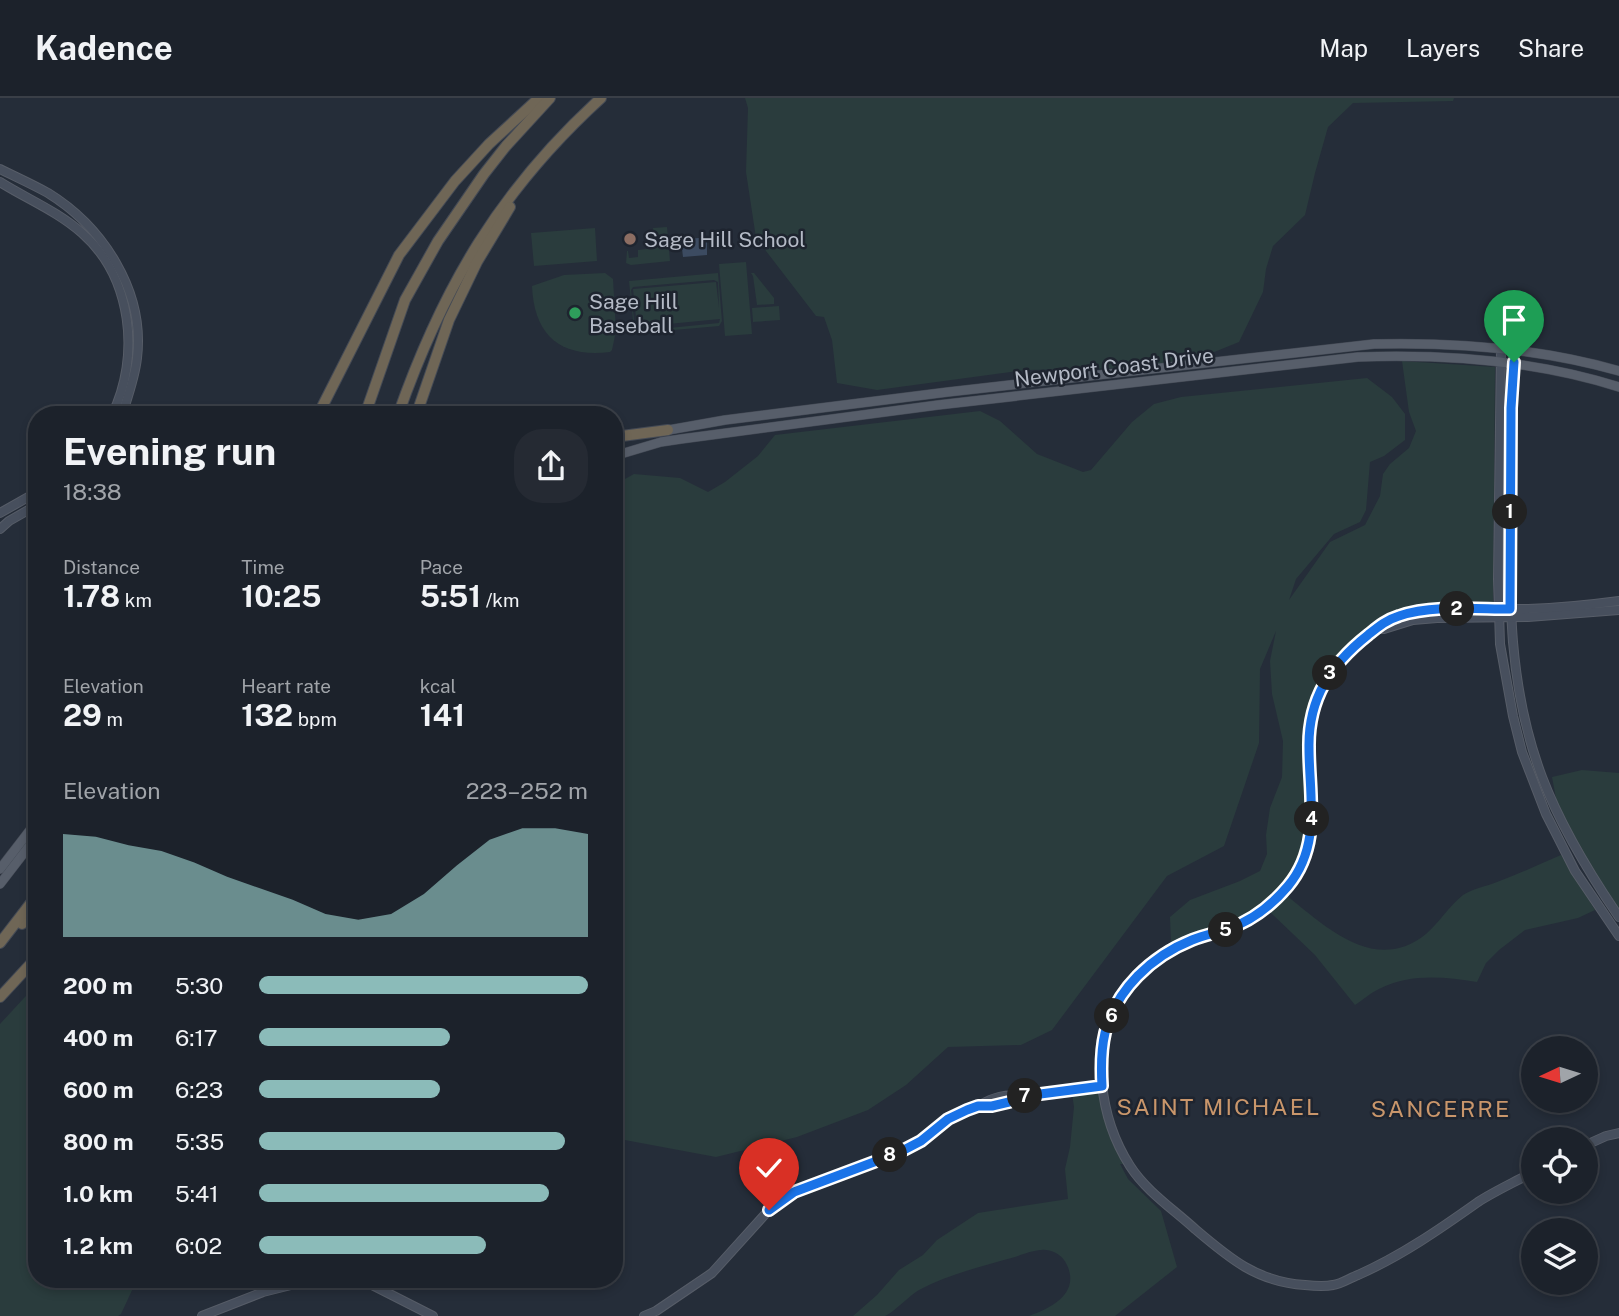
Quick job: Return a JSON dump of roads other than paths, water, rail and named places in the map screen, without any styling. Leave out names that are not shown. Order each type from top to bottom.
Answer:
[{"type":"highway","points":[[323,406],[400,255],[455,181],[489,144],[539,98]]},
{"type":"highway","points":[[368,406],[405,300],[438,241],[484,174],[550,98]]},
{"type":"highway","points":[[401,406],[427,339],[477,243],[520,183],[557,140],[601,98]]},
{"type":"highway","points":[[419,406],[449,320],[520,183]]},
{"type":"highway","points":[[623,437],[668,430]]},
{"type":"highway","points":[[0,945],[28,907]]},
{"type":"highway","points":[[0,945],[28,918]]},
{"type":"highway","points":[[0,997],[28,967]]},
{"type":"main road","name":"Newport Coast Drive","points":[[623,441],[726,419],[1374,344],[1466,344],[1514,349],[1619,371]]},
{"type":"main road","name":"Newport Coast Drive","points":[[623,453],[660,442],[938,405],[1358,357],[1451,357],[1514,362],[1619,387]]},
{"type":"main road","points":[[0,869],[28,833]]},
{"type":"main road","points":[[0,884],[28,848]]},
{"type":"street","points":[[0,169],[60,201],[89,226],[118,265],[129,289],[136,321],[137,357],[125,406]]},
{"type":"street","points":[[0,182],[76,228],[92,243],[110,269],[122,295],[129,339],[128,359],[115,406]]},
{"type":"street","points":[[28,198],[34,186]]},
{"type":"street","points":[[54,213],[60,201]]},
{"type":"street","points":[[1500,348],[1500,643],[1513,716],[1522,752],[1550,824],[1575,871],[1619,936]]},
{"type":"street","points":[[1514,349],[1511,408],[1510,613],[1518,685],[1524,716],[1542,775],[1569,836],[1619,917]]},
{"type":"street","points":[[0,513],[28,497]]},
{"type":"street","points":[[0,528],[28,510]]},
{"type":"street","points":[[1510,613],[1619,601]]},
{"type":"street","points":[[1521,1179],[1480,1201],[1389,1262],[1335,1285],[1298,1285],[1264,1277],[1220,1250],[1147,1186],[1131,1167],[1118,1145],[1102,1086],[1101,1063],[1105,1033],[1118,1000],[1149,964],[1171,949],[1255,916],[1272,903],[1298,871],[1311,828],[1309,734],[1314,710],[1324,684],[1343,656],[1376,629],[1413,620],[1500,613],[1587,613],[1619,610]]},
{"type":"street","points":[[644,1316],[656,1311],[712,1273],[769,1210],[794,1192],[898,1153],[921,1141],[948,1119],[997,1101],[1008,1094],[1025,1096],[1102,1086]]},
{"type":"street","points":[[1606,1136],[1619,1126]]},
{"type":"street","points":[[1598,1140],[1619,1133]]},
{"type":"street","points":[[202,1316],[279,1288]]},
{"type":"street","points":[[378,1288],[433,1316]]},
{"type":"water","points":[[707,237],[707,255],[683,257],[681,240]]},
{"type":"place","name":"Sage Hill School","points":[[630,239]]},
{"type":"place","name":"Sage Hill Baseball","points":[[575,313]]},
{"type":"district","name":"SAINT MICHAEL","points":[[1219,1106]]},
{"type":"district","name":"SANCERRE","points":[[1441,1108]]}]
